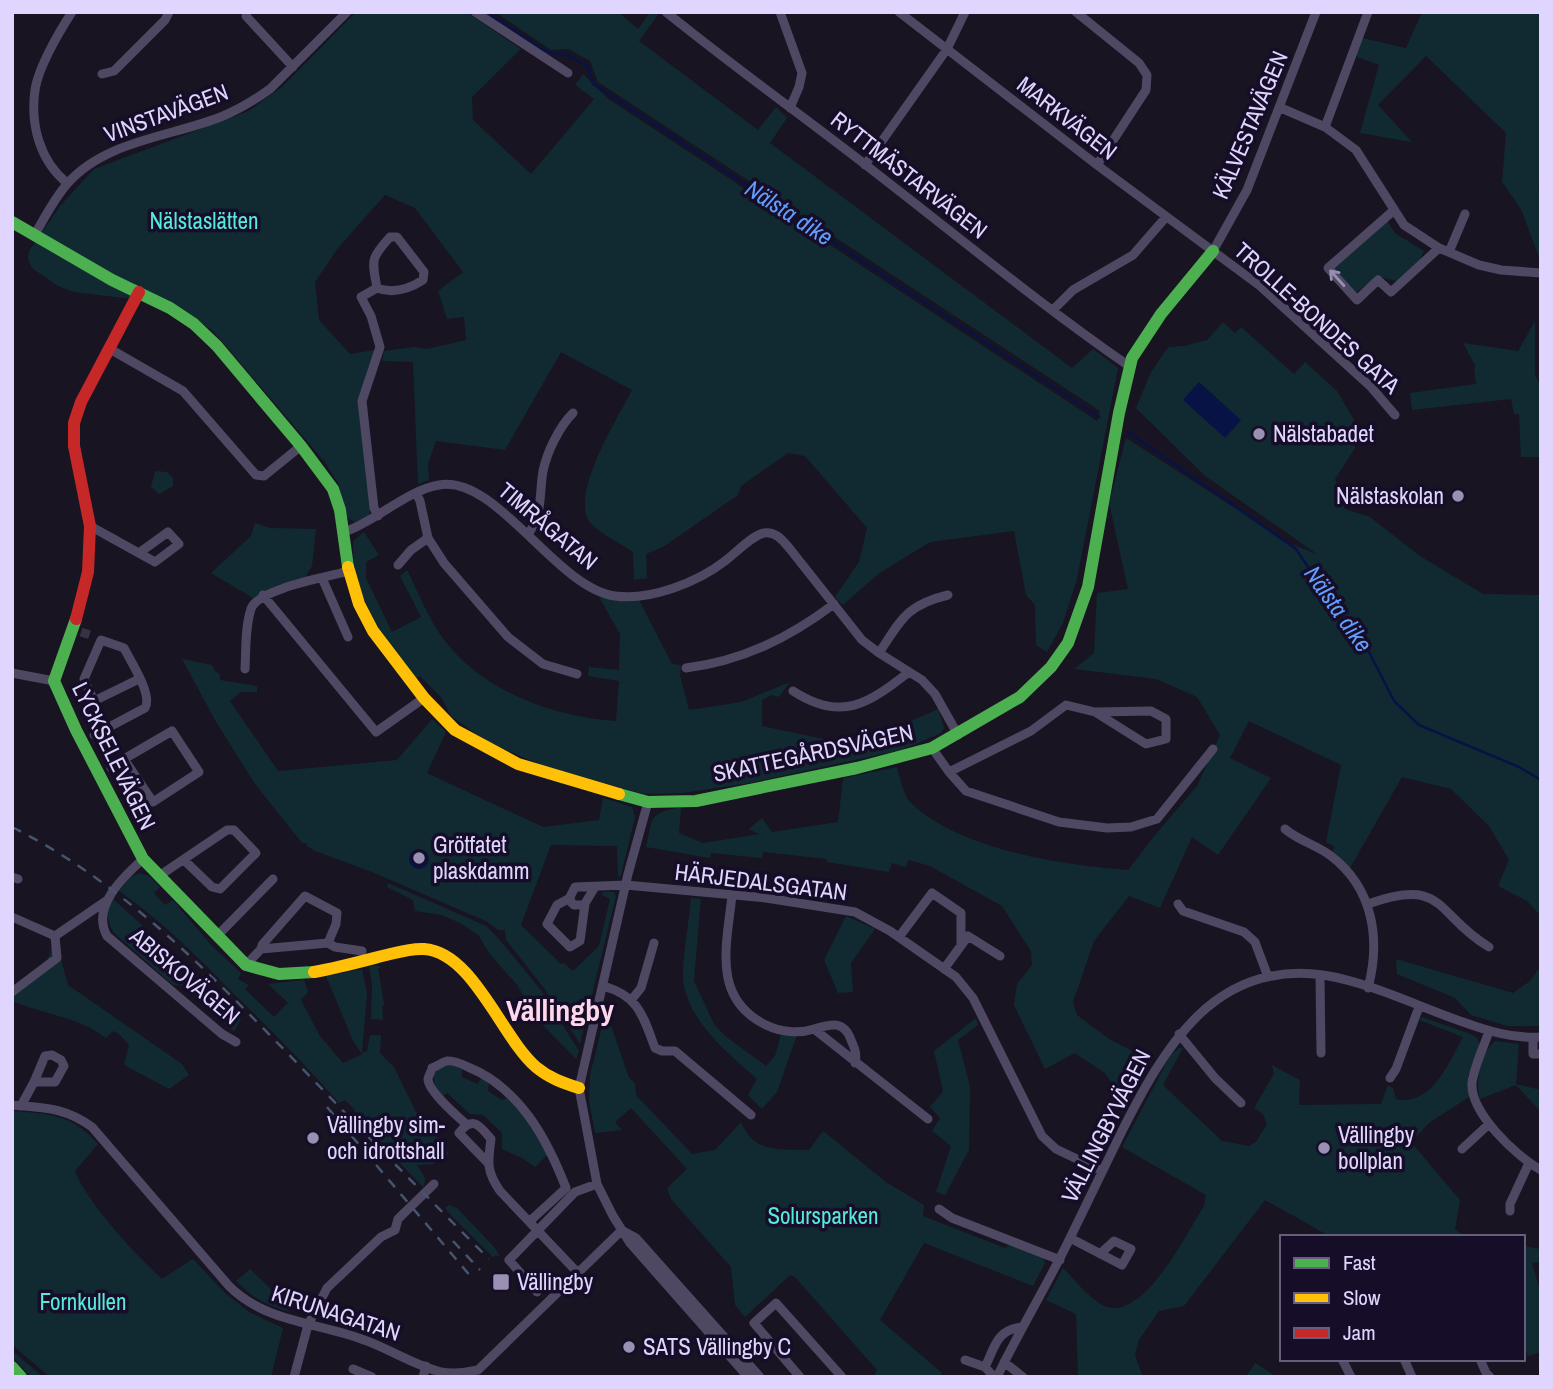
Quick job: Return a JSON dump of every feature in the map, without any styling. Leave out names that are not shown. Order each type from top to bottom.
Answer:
[{"type":"street","points":[[67,183],[46,160],[34,118],[35,89],[40,72],[72,12]]},
{"type":"street","points":[[102,74],[114,71],[165,20],[169,12]]},
{"type":"street","name":"VINSTAVÄGEN","points":[[35,234],[67,183],[89,164],[108,153],[223,116],[243,106],[270,89],[347,12]]},
{"type":"street","points":[[475,12],[568,73]]},
{"type":"street","name":"RYTTMÄSTARVÄGEN","points":[[666,12],[743,74],[1129,366]]},
{"type":"street","points":[[780,12],[802,73],[790,108]]},
{"type":"street","name":"MARKVÄGEN","points":[[899,12],[1213,251]]},
{"type":"street","points":[[865,165],[947,49],[965,12]]},
{"type":"street","points":[[1076,12],[1139,64],[1147,75],[1146,90],[1097,165]]},
{"type":"street","name":"KÄLVESTAVÄGEN","points":[[1213,251],[1247,190],[1316,12]]},
{"type":"street","points":[[1325,127],[1368,12]]},
{"type":"street","points":[[246,16],[293,67]]},
{"type":"street","points":[[1281,108],[1325,127],[1356,150],[1404,225],[1439,248],[1479,265],[1501,270],[1541,272]]},
{"type":"street","points":[[1393,211],[1328,268],[1357,300],[1378,280],[1391,292],[1439,248]]},
{"type":"street","points":[[1449,252],[1465,214]]},
{"type":"street","points":[[1053,310],[1073,290],[1133,255],[1166,217]]},
{"type":"street","name":"SKATTEGÅRDSVÄGEN","points":[[12,222],[112,279],[170,308],[194,324],[217,346],[301,446],[333,489],[340,510],[349,571],[359,604],[373,631],[424,698],[455,730],[518,764],[582,785],[648,802],[696,801],[857,768],[932,748],[1020,698],[1051,667],[1068,643],[1088,587],[1118,413],[1129,366],[1161,314],[1213,251]]},
{"type":"street","points":[[377,288],[372,262],[374,254],[390,237],[397,237],[424,272],[423,280],[397,291],[377,288],[361,297],[371,316],[380,347],[362,401],[374,508],[378,516]]},
{"type":"street","name":"TROLLE-BONDES GATA","points":[[1213,251],[1260,286],[1371,387],[1395,415]]},
{"type":"street","name":"LYCKSELEVÄGEN","points":[[139,292],[81,402],[74,423],[74,446],[90,526],[89,562],[84,594],[54,681],[76,730],[143,859],[246,965]]},
{"type":"street","points":[[110,349],[183,391],[256,475],[264,477],[301,446]]},
{"type":"street","points":[[528,534],[538,518],[543,471],[549,454],[566,420],[573,412]]},
{"type":"street","name":"TIMRÅGATAN","points":[[344,532],[362,526],[416,493],[441,484],[459,485],[476,491],[528,534],[572,576],[601,593],[631,597],[678,587],[716,568],[759,535],[770,533],[778,536],[790,549],[863,639],[878,653],[922,680],[935,694],[958,735]]},
{"type":"street","points":[[416,493],[428,538],[444,563],[508,637],[543,664],[576,674]]},
{"type":"street","points":[[90,526],[139,553]]},
{"type":"street","points":[[398,565],[411,550],[428,538]]},
{"type":"street","points":[[244,669],[251,608],[256,600],[274,590],[349,571]]},
{"type":"street","points":[[322,579],[348,637]]},
{"type":"street","points":[[878,653],[908,612],[926,600],[948,595]]},
{"type":"street","points":[[263,596],[376,732],[424,698]]},
{"type":"street","points":[[686,668],[713,665],[764,648],[807,625],[834,604]]},
{"type":"street","name":"LYCKSELEVÄGEN","points":[[94,735],[145,708],[149,703],[148,697],[124,648],[101,640],[84,679],[94,701],[139,679]]},
{"type":"street","points":[[793,691],[806,700],[834,707],[860,705],[909,672]]},
{"type":"street","points":[[12,673],[54,681]]},
{"type":"street","points":[[949,772],[1031,731],[1066,705],[1095,712],[1151,710],[1166,719],[1166,739],[1146,744],[1095,712]]},
{"type":"street","name":"LYCKSELEVÄGEN","points":[[111,768],[124,759],[172,731],[199,772],[153,802],[124,759]]},
{"type":"street","points":[[932,748],[966,791],[1059,822],[1107,828],[1131,827],[1157,819],[1213,749]]},
{"type":"street","points":[[648,802],[579,1088],[597,1184],[630,1244],[748,1377]]},
{"type":"street","points":[[1285,829],[1297,839],[1328,854],[1346,869],[1368,904],[1372,917],[1374,952],[1368,988]]},
{"type":"street","points":[[159,876],[227,830],[234,830],[256,853],[220,889],[212,887],[184,860]]},
{"type":"street","points":[[55,936],[108,900],[143,859]]},
{"type":"street","points":[[217,936],[273,878]]},
{"type":"street","name":"HÄRJEDALSGATAN","points":[[595,887],[626,885],[766,898],[855,912],[899,937],[956,977],[973,998],[1042,1136],[1056,1149],[1102,1171]]},
{"type":"street","points":[[575,887],[595,887],[585,904],[580,941],[570,947],[547,924],[557,905],[570,898],[575,887]]},
{"type":"street","points":[[899,937],[932,893],[961,913],[961,945]]},
{"type":"street","points":[[1368,904],[1383,898],[1417,893],[1433,898],[1446,908],[1472,937],[1489,947]]},
{"type":"street","points":[[733,895],[725,962],[727,978],[740,1005],[752,1018],[772,1027],[794,1032],[834,1023],[842,1026],[848,1031],[857,1054],[855,1063]]},
{"type":"street","points":[[328,943],[336,924],[337,913],[304,896],[246,965],[263,974],[299,973],[346,966],[410,949],[432,950],[455,963],[543,1074],[557,1082],[579,1088]]},
{"type":"street","points":[[570,898],[574,905],[585,904]]},
{"type":"street","name":"ABISKOVÄGEN","points":[[108,900],[102,910],[101,920],[107,936],[222,1034],[236,1042]]},
{"type":"street","points":[[1178,904],[1183,911],[1244,932],[1255,942],[1268,977]]},
{"type":"street","points":[[12,917],[55,936]]},
{"type":"street","points":[[12,992],[57,958],[55,936]]},
{"type":"street","points":[[944,969],[968,936],[1000,956]]},
{"type":"street","points":[[261,949],[328,943],[335,947],[362,950]]},
{"type":"street","points":[[632,999],[641,988],[654,943]]},
{"type":"street","points":[[1320,975],[1321,1053]]},
{"type":"street","name":"VÄLLINGBYVÄGEN","points":[[965,1360],[985,1367],[995,1377],[1060,1260],[1160,1059],[1193,1018],[1214,1000],[1246,983],[1268,977],[1320,975],[1368,988],[1489,1031],[1537,1038]]},
{"type":"street","points":[[603,986],[632,999],[642,1011],[655,1048],[675,1051],[751,1115]]},
{"type":"street","points":[[1390,1078],[1396,1069],[1419,1007]]},
{"type":"street","points":[[814,1029],[928,1119]]},
{"type":"street","points":[[1489,1031],[1472,1084],[1476,1099],[1489,1124],[1529,1163],[1541,1170]]},
{"type":"street","name":"VÄLLINGBYVÄGEN","points":[[1179,1034],[1214,1078],[1241,1103]]},
{"type":"street","points":[[1537,1038],[1533,1054],[1541,1054]]},
{"type":"street","points":[[466,1124],[441,1100],[428,1079],[432,1068],[448,1061],[480,1072],[511,1095],[537,1127],[554,1157],[566,1188],[530,1222]]},
{"type":"street","name":"KIRUNAGATAN","points":[[16,1106],[34,1082]]},
{"type":"street","name":"KIRUNAGATAN","points":[[16,1106],[58,1109],[86,1122],[238,1295],[262,1311],[349,1334],[426,1366],[456,1374],[478,1370],[622,1230]]},
{"type":"street","points":[[488,1163],[459,1133],[466,1124],[479,1125],[491,1139],[488,1163],[490,1176],[500,1191],[578,1273]]},
{"type":"street","points":[[1462,1149],[1489,1124]]},
{"type":"street","points":[[1510,1211],[1510,1204],[1529,1163]]},
{"type":"street","points":[[294,1377],[308,1325],[327,1288],[380,1237],[395,1230],[398,1219],[434,1184]]},
{"type":"street","points":[[537,1292],[509,1260],[575,1192],[597,1184]]},
{"type":"street","points":[[939,1209],[952,1218],[1060,1260]]},
{"type":"street","points":[[622,1230],[635,1238],[760,1377]]},
{"type":"street","name":"VÄLLINGBYVÄGEN","points":[[1070,1238],[1100,1254]]},
{"type":"street","points":[[800,1377],[754,1323],[776,1303],[842,1377]]},
{"type":"street","name":"VÄLLINGBYVÄGEN","points":[[985,1367],[1001,1334],[1012,1328],[1022,1327]]},
{"type":"street","points":[[1343,1361],[1351,1377]]},
{"type":"street","points":[[1405,1361],[1412,1377]]},
{"type":"street","points":[[1481,1361],[1490,1377]]},
{"type":"street","points":[[1004,1362],[1023,1377]]},
{"type":"street","points":[[423,1377],[426,1366]]},
{"type":"street","points":[[12,1367],[21,1377]]},
{"type":"street","points":[[353,1369],[372,1377]]},
{"type":"green space","name":"Nälstaslätten","points":[[356,12],[466,12],[521,49],[472,97],[473,120],[531,174],[594,99],[575,85],[583,74],[607,98],[1097,421],[1100,411],[598,82],[590,61],[568,49],[551,50],[495,12],[618,12],[638,29],[650,12],[655,12],[658,15],[639,41],[758,130],[776,107],[787,118],[770,143],[1072,368],[1093,349],[1118,368],[1077,579],[1063,623],[1047,652],[1036,645],[1035,605],[1026,595],[1014,531],[930,542],[878,574],[843,605],[835,597],[859,562],[867,528],[805,456],[788,453],[741,486],[738,495],[663,547],[646,554],[647,578],[634,580],[633,552],[592,525],[585,508],[591,474],[607,436],[632,390],[561,352],[505,450],[436,441],[428,464],[429,480],[418,484],[413,362],[382,361],[384,351],[415,347],[427,349],[466,340],[464,317],[447,319],[438,291],[463,272],[415,208],[385,195],[338,248],[315,282],[319,320],[350,354],[374,350],[358,399],[371,510],[368,516],[355,522],[348,518],[338,483],[324,461],[213,331],[161,297],[123,298],[74,292],[58,286],[32,268],[28,259],[29,251],[60,206],[94,169],[249,111],[283,86]]},
{"type":"green space","points":[[1422,12],[1541,12],[1541,185],[1538,187],[1541,192],[1541,262],[1521,209],[1502,182],[1506,133],[1426,56],[1378,105],[1412,142],[1360,133],[1379,65],[1355,56],[1362,38],[1406,48]]},
{"type":"green space","points":[[1386,219],[1395,233],[1424,251],[1418,264],[1397,281],[1377,276],[1355,294],[1332,268]]},
{"type":"green space","points":[[1535,321],[1535,375],[1541,386],[1541,457],[1521,457],[1519,414],[1514,414],[1511,399],[1412,410],[1410,393],[1476,384],[1476,367],[1463,343],[1518,351]]},
{"type":"green space","points":[[1223,322],[1235,333],[1241,327],[1294,374],[1305,362],[1337,391],[1354,420],[1355,448],[1335,479],[1345,509],[1370,517],[1420,556],[1483,594],[1541,595],[1541,916],[1527,901],[1498,886],[1509,860],[1489,826],[1451,789],[1402,777],[1350,868],[1333,852],[1334,846],[1326,842],[1341,765],[1249,721],[1230,758],[1271,778],[1218,855],[1192,837],[1160,908],[1129,896],[1094,941],[1073,1002],[1077,1015],[1109,1039],[1150,1060],[1125,1105],[1106,1074],[1075,1053],[1045,1069],[1014,1005],[1017,984],[1032,965],[1031,951],[1002,906],[930,866],[909,860],[905,867],[892,863],[889,872],[827,862],[827,859],[763,852],[762,858],[711,853],[710,858],[646,847],[654,818],[663,812],[681,807],[679,833],[703,843],[759,834],[749,829],[762,818],[772,832],[838,822],[843,778],[897,767],[910,802],[955,832],[983,843],[1043,859],[1128,870],[1197,786],[1220,735],[1197,697],[1156,679],[1074,669],[1094,653],[1097,593],[1128,589],[1109,503],[1126,438],[1291,544],[1317,554],[1205,476],[1136,408],[1150,374],[1168,347],[1207,340]]},
{"type":"green space","points":[[155,471],[167,472],[173,478],[173,486],[159,494],[151,487]]},
{"type":"green space","points":[[255,523],[270,528],[316,529],[312,566],[303,581],[274,588],[253,598],[211,573],[251,536]]},
{"type":"green space","points":[[364,532],[379,555],[366,562],[366,578],[392,632],[421,617],[400,576],[407,570],[434,625],[461,659],[500,688],[545,707],[592,719],[616,721],[619,681],[588,676],[589,667],[619,670],[620,634],[598,595],[619,600],[639,600],[672,664],[681,665],[680,675],[689,710],[741,702],[790,682],[779,697],[772,695],[762,700],[762,726],[828,740],[876,737],[938,709],[944,728],[941,733],[901,750],[749,783],[683,793],[644,794],[543,766],[486,741],[451,716],[442,698],[420,676],[416,679],[392,648],[372,615],[358,580],[353,541]]},
{"type":"green space","points":[[182,659],[212,665],[220,674],[220,680],[257,686],[257,692],[241,692],[230,701],[278,771],[397,760],[432,719],[446,732],[427,773],[543,827],[599,820],[603,798],[632,807],[635,817],[621,875],[618,878],[617,846],[551,845],[521,925],[561,964],[564,963],[573,971],[599,946],[610,899],[602,895],[603,892],[614,892],[616,896],[580,1044],[544,988],[506,940],[505,930],[498,930],[486,921],[372,872],[315,851],[306,845],[307,843],[302,843],[255,784],[215,720]]},
{"type":"green space","points":[[139,873],[149,876],[160,887],[154,893],[165,905],[173,900],[211,945],[241,973],[238,979],[249,985],[245,989],[274,1017],[288,1003],[268,984],[304,980],[308,992],[301,1000],[320,1036],[343,1063],[362,1054],[353,1041],[326,976],[362,969],[367,994],[362,1053],[367,1051],[370,1035],[381,1035],[380,1053],[394,1067],[415,1110],[449,1153],[437,1159],[434,1164],[417,1165],[425,1178],[423,1187],[353,1115],[355,1110],[345,1100],[339,1103],[194,954],[119,891],[131,877]]},
{"type":"green space","points":[[388,883],[486,926],[540,989],[579,1051],[576,1059],[534,1016],[518,986],[489,953],[479,936],[442,915],[415,911],[413,900],[387,887]]},
{"type":"green space","points":[[112,898],[209,986],[241,1019],[234,1032],[183,985],[173,985],[115,934],[108,916]]},
{"type":"green space","points":[[691,898],[701,899],[694,981],[714,1024],[725,1036],[766,1066],[775,1056],[781,1034],[797,1035],[777,1092],[762,1109],[748,1095],[757,1079],[703,1026],[684,986],[683,968]]},
{"type":"green space","points":[[846,916],[875,929],[851,963],[853,992],[838,993],[824,960]]},
{"type":"green space","points":[[52,946],[60,956],[68,985],[182,1064],[189,1075],[169,1089],[124,1065],[129,1045],[119,1034],[113,1031],[106,1038],[73,1020],[12,1001],[12,989],[47,962]]},
{"type":"green space","points":[[1396,959],[1513,993],[1530,981],[1541,966],[1541,1026],[1507,1026],[1471,1015],[1455,998],[1397,974]]},
{"type":"green space","points":[[369,967],[383,967],[378,968],[384,1005],[383,1020],[371,1019],[372,984]]},
{"type":"green space","name":"Solursparken","points":[[606,1011],[629,1078],[635,1083],[636,1095],[692,1154],[715,1150],[741,1122],[753,1140],[769,1148],[778,1149],[809,1150],[823,1131],[886,1182],[924,1205],[923,1216],[1005,1248],[1011,1244],[1043,1256],[1045,1263],[1033,1286],[924,1243],[880,1320],[942,1373],[939,1377],[873,1377],[877,1370],[795,1277],[790,1275],[745,1317],[735,1305],[731,1267],[671,1199],[667,1188],[687,1169],[631,1108],[615,1122],[622,1130],[595,1133],[589,1101],[590,1075]]},
{"type":"green space","points":[[1422,1017],[1471,1034],[1480,1044],[1468,1076],[1469,1097],[1429,1123],[1411,1142],[1460,1200],[1455,1229],[1462,1235],[1327,1235],[1265,1200],[1184,1306],[1159,1311],[1139,1340],[1135,1355],[1143,1377],[1078,1377],[1076,1314],[1046,1300],[1063,1268],[1101,1304],[1121,1307],[1136,1300],[1150,1287],[1176,1253],[1204,1206],[1206,1195],[1122,1147],[1170,1056],[1183,1048],[1163,1085],[1222,1141],[1249,1146],[1256,1142],[1267,1124],[1263,1114],[1254,1108],[1274,1074],[1272,1065],[1300,1080],[1299,1105],[1381,1104],[1388,1085],[1393,1088],[1396,1099],[1409,1100],[1420,1096],[1438,1080],[1463,1037],[1419,1020]]},
{"type":"green space","points":[[976,1018],[978,1025],[958,1040],[970,1087],[969,1150],[945,1195],[936,1192],[951,1146],[932,1131],[940,1118],[930,1107],[943,1091],[934,1051]]},
{"type":"green space","points":[[1495,1041],[1519,1044],[1516,1084],[1541,1090],[1541,1112],[1516,1085],[1480,1099],[1478,1084],[1482,1060]]},
{"type":"green space","points":[[450,1064],[462,1070],[462,1077],[478,1084],[481,1078],[489,1083],[488,1091],[502,1100],[507,1098],[526,1117],[548,1154],[535,1167],[502,1149],[502,1133],[483,1115],[470,1114],[447,1093],[442,1097],[435,1085],[435,1072]]},
{"type":"green space","name":"Fornkullen","points":[[12,1111],[60,1117],[79,1127],[98,1144],[75,1171],[81,1184],[126,1243],[162,1279],[193,1259],[225,1293],[249,1312],[283,1328],[271,1377],[50,1377],[12,1344]]},
{"type":"green space","points":[[449,1205],[457,1208],[495,1248],[500,1257],[493,1257],[450,1214],[445,1208]]},
{"type":"green space","points":[[1525,1246],[1541,1249],[1541,1262],[1532,1263],[1541,1294],[1541,1352],[1528,1356],[1525,1348]]},
{"type":"green space","points":[[250,1269],[277,1295],[289,1302],[289,1311],[260,1300],[236,1281]]},
{"type":"green space","points":[[12,1351],[43,1377],[31,1377],[12,1357]]},
{"type":"green space","points":[[1255,1363],[1277,1377],[1246,1377]]},
{"type":"shaded area","points":[[1199,382],[1241,420],[1225,438],[1183,400]]},
{"type":"shaded area","name":"Grötfatet plaskdamm","points":[[415,849],[423,849],[429,859],[423,869],[415,869],[409,863],[409,855]]},
{"type":"waterway","name":"Nälsta dike","points":[[486,12],[542,49],[555,54],[567,54],[588,67],[593,84],[1099,417]]},
{"type":"waterway","name":"Nälsta dike","points":[[1128,432],[1296,549],[1354,636],[1365,644],[1394,701],[1419,725],[1519,767],[1541,780]]},
{"type":"tunnel","points":[[81,632],[93,636]]},
{"type":"railway","points":[[12,827],[93,876],[166,934],[234,999],[489,1259]]},
{"type":"railway","points":[[327,1107],[472,1278]]},
{"type":"railway","points":[[453,1241],[480,1270]]},
{"type":"traffic: fast","points":[[12,222],[112,280],[170,308],[194,324],[217,346],[301,446],[333,489],[340,510],[348,567]]},
{"type":"traffic: fast","points":[[619,794],[648,802],[696,801],[857,768],[932,748],[1020,697],[1051,667],[1068,643],[1088,587],[1119,413],[1132,358],[1161,314],[1213,251]]},
{"type":"traffic: fast","points":[[76,619],[54,681],[76,730],[143,859],[246,965],[279,974],[314,972]]},
{"type":"traffic: fast","points":[[12,1367],[21,1377]]},
{"type":"traffic: slow","points":[[348,567],[359,604],[373,631],[424,698],[455,730],[518,764],[619,794]]},
{"type":"traffic: slow","points":[[314,972],[408,950],[424,949],[441,954],[472,980],[523,1054],[536,1067],[556,1080],[579,1088]]},
{"type":"traffic: jam","points":[[76,619],[88,572],[90,526],[74,446],[74,423],[81,402],[139,292]]},
{"type":"place","name":"Nälstabadet","points":[[1259,434]]},
{"type":"place","name":"Nälstaskolan","points":[[1458,496]]},
{"type":"place","name":"Grötfatet plaskdamm","points":[[419,858]]},
{"type":"place","name":"Vällingby sim- och idrottshall","points":[[313,1138]]},
{"type":"place","name":"Vällingby bollplan","points":[[1324,1148]]},
{"type":"place","name":"Vällingby","points":[[501,1282]]},
{"type":"place","name":"SATS Vällingby C","points":[[629,1347]]},
{"type":"district","name":"Vällingby","points":[[560,1011]]}]
